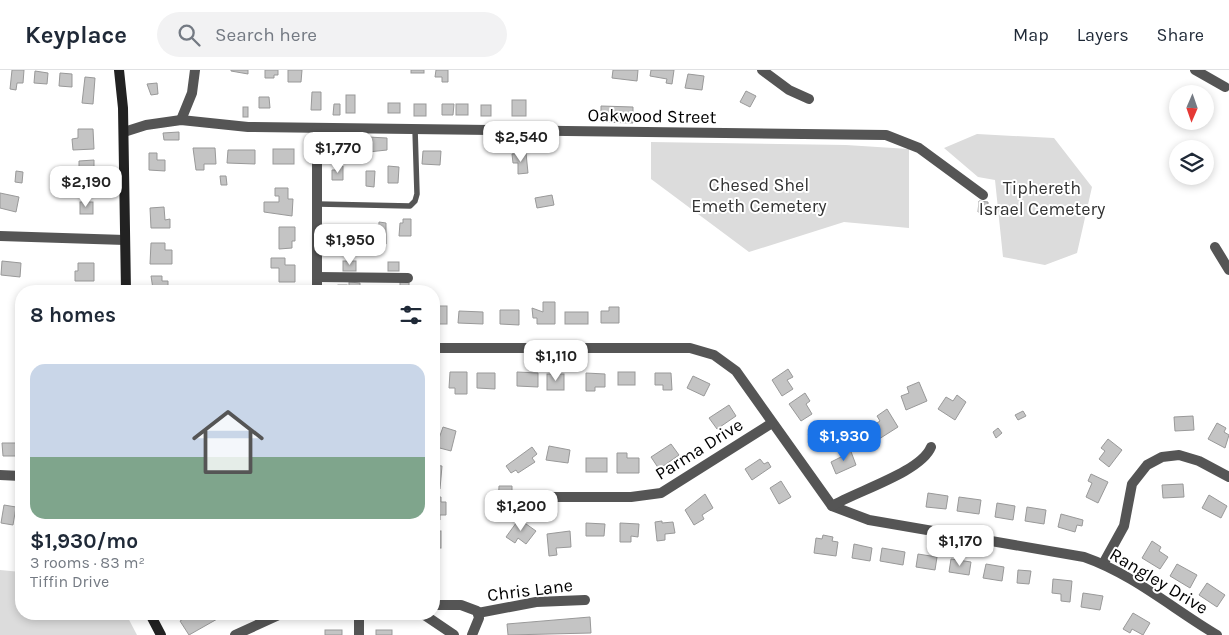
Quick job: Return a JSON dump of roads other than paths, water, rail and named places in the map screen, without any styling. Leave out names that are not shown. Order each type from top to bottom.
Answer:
[{"type":"street","points":[[119,70],[124,132],[126,285]]},
{"type":"street","points":[[180,120],[192,93],[195,70]]},
{"type":"street","points":[[762,70],[789,90],[809,99]]},
{"type":"street","points":[[1195,70],[1225,87]]},
{"type":"street","name":"Oakwood Street","points":[[124,132],[146,125],[180,120],[212,125],[317,128],[886,135],[919,148],[983,195]]},
{"type":"street","points":[[317,128],[317,285]]},
{"type":"street","points":[[0,236],[125,240]]},
{"type":"street","points":[[1215,247],[1229,270]]},
{"type":"street","points":[[317,277],[408,278]]},
{"type":"street","points":[[440,348],[664,348],[702,350],[726,362],[736,371],[832,506],[849,496],[912,468],[923,460],[931,447]]},
{"type":"street","name":"Parma Drive","points":[[550,497],[632,497],[662,493],[772,423]]},
{"type":"street","points":[[1103,564],[1124,526],[1132,484],[1147,465],[1162,457],[1179,455],[1199,461],[1229,477]]},
{"type":"street","points":[[0,475],[15,476]]},
{"type":"street","name":"Rangley Drive","points":[[832,506],[868,520],[1035,547],[1084,557],[1103,564],[1158,596],[1217,635]]},
{"type":"street","name":"Chris Lane","points":[[478,613],[536,602],[585,600]]},
{"type":"street","points":[[440,605],[461,604],[478,611],[479,618],[472,635]]},
{"type":"street","points":[[153,620],[161,635]]},
{"type":"street","points":[[235,635],[268,620]]},
{"type":"street","points":[[359,620],[359,635]]},
{"type":"street","points":[[432,620],[454,635]]},
{"type":"lane","points":[[318,204],[410,206],[413,204],[417,194],[415,129]]},
{"type":"park label","name":"Chesed Shel Emeth Cemetery","points":[[759,195]]},
{"type":"park label","name":"Tiphereth Israel Cemetery","points":[[1042,198]]}]
